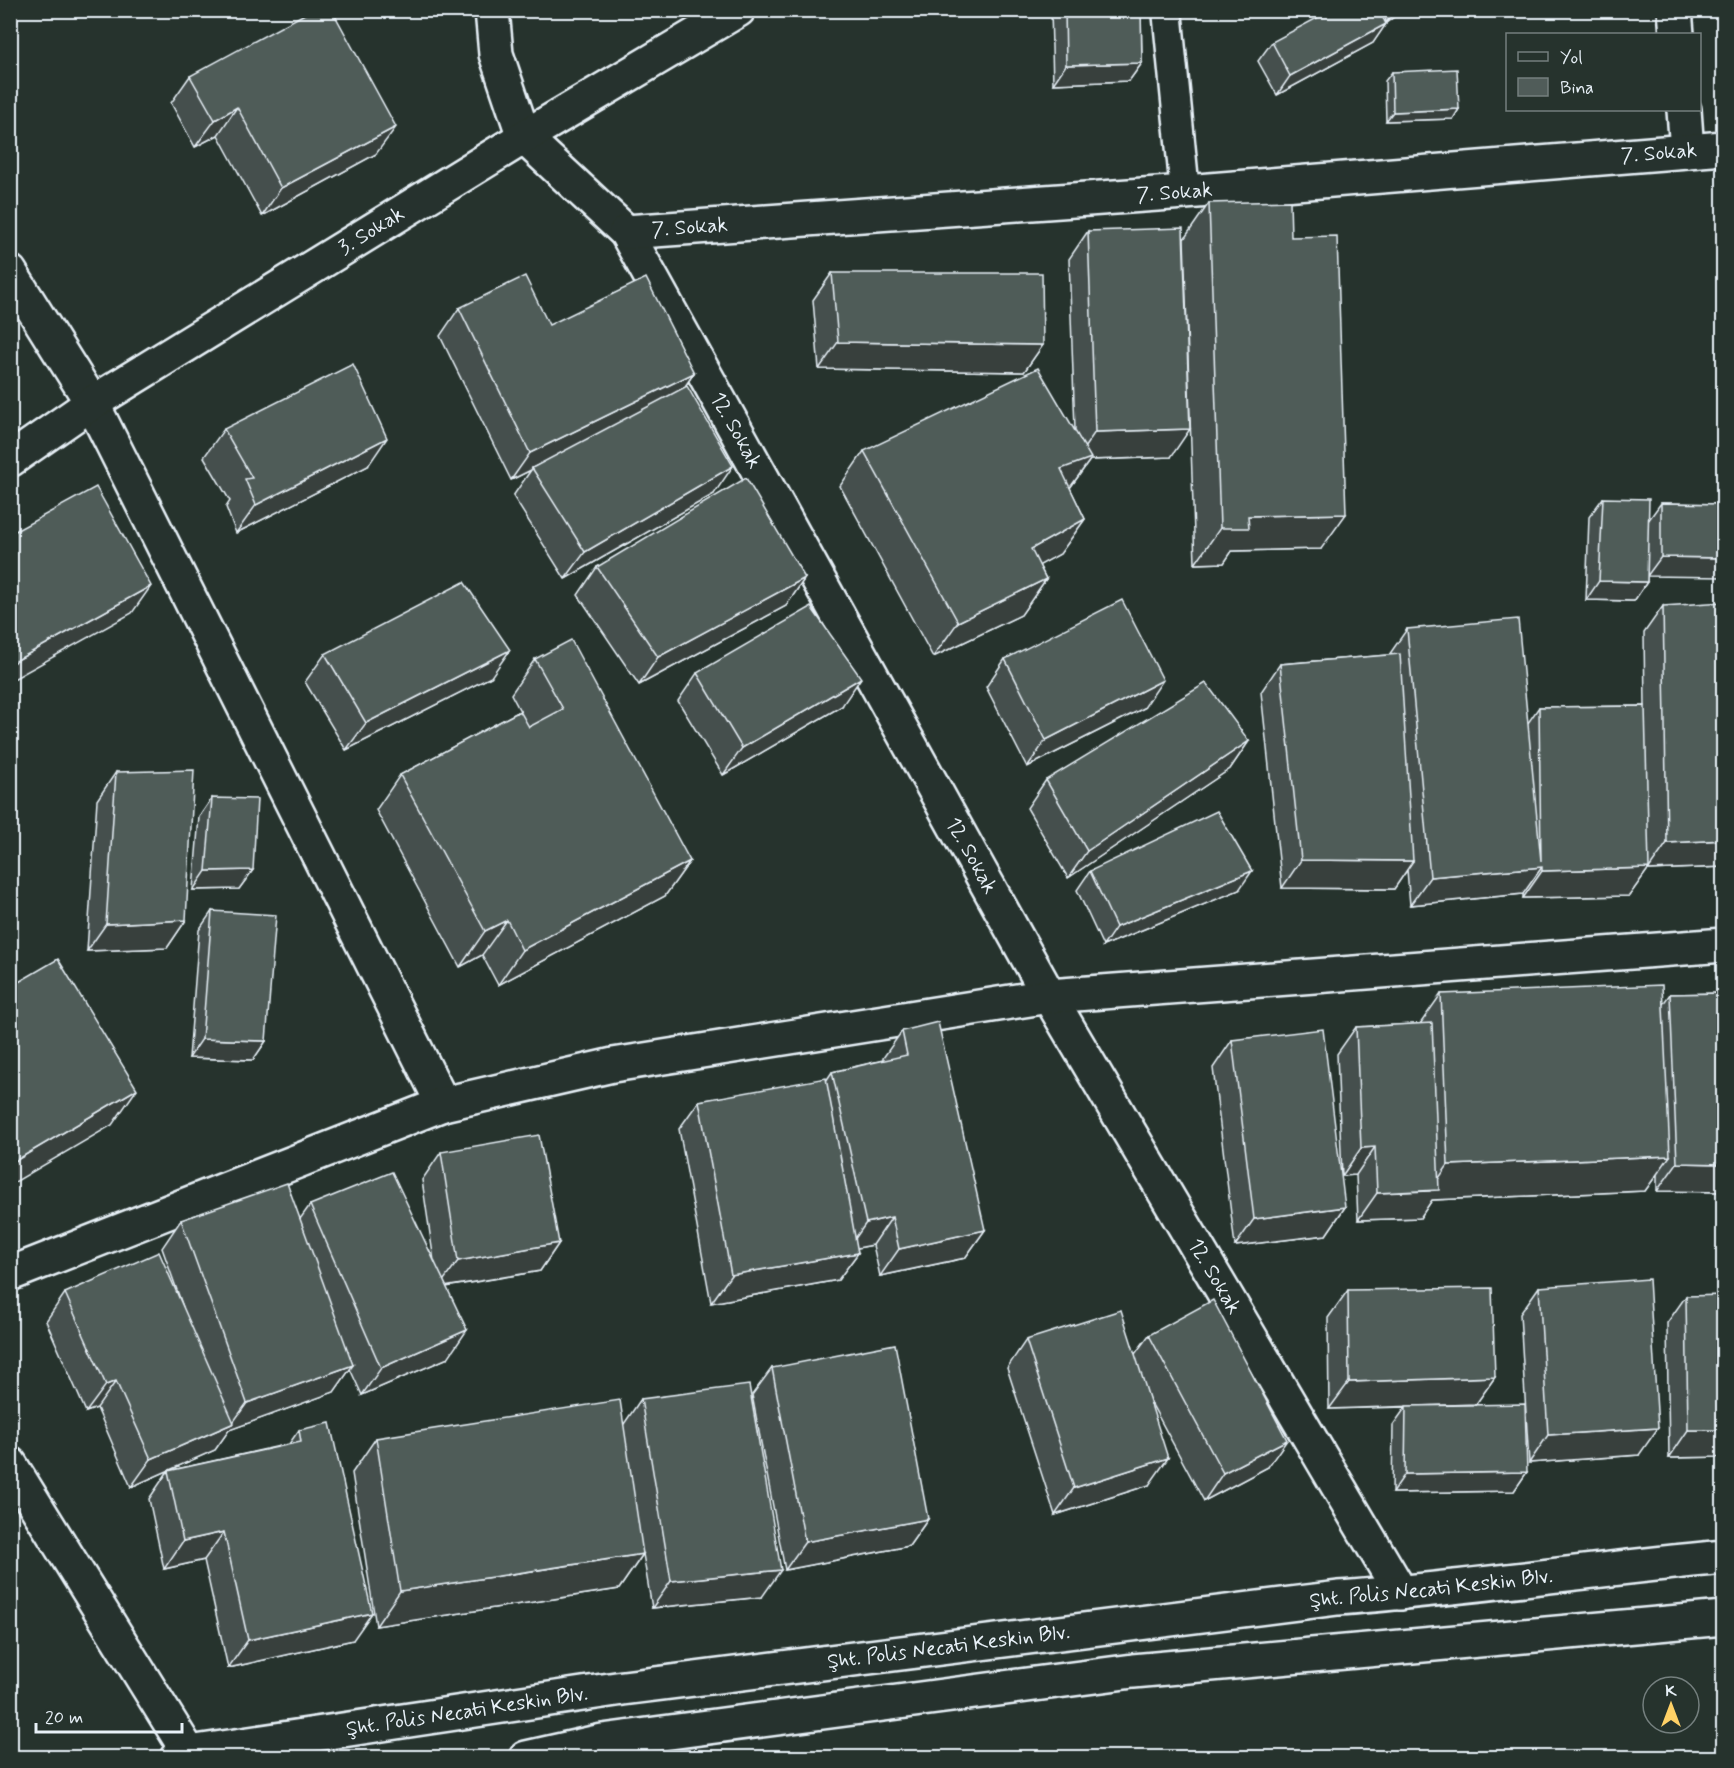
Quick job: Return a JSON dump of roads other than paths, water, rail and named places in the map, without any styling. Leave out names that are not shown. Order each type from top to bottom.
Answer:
[{"type":"street","points":[[492,10],[496,54],[524,137]]},
{"type":"street","name":"3. Sokak","points":[[10,460],[92,403],[524,137],[738,10]]},
{"type":"street","points":[[1676,10],[1677,33]]},
{"type":"street","points":[[1684,111],[1687,151]]},
{"type":"street","name":"12. Sokak","points":[[524,137],[626,232],[1049,996],[1401,1593]]},
{"type":"street","name":"7. Sokak","points":[[626,232],[1185,192],[1724,148]]},
{"type":"street","points":[[10,272],[92,403],[443,1104]]},
{"type":"street","points":[[10,1274],[443,1104],[614,1065],[1049,996],[1724,945]]},
{"type":"street","points":[[10,1464],[186,1756]]},
{"type":"street","name":"Şht. Polis Necati Keskin Blv.","points":[[186,1756],[623,1688],[1338,1598],[1724,1557]]},
{"type":"street","points":[[526,1758],[602,1741],[1133,1671],[1724,1618]]},
{"type":"lane","points":[[1167,10],[1185,192]]}]
